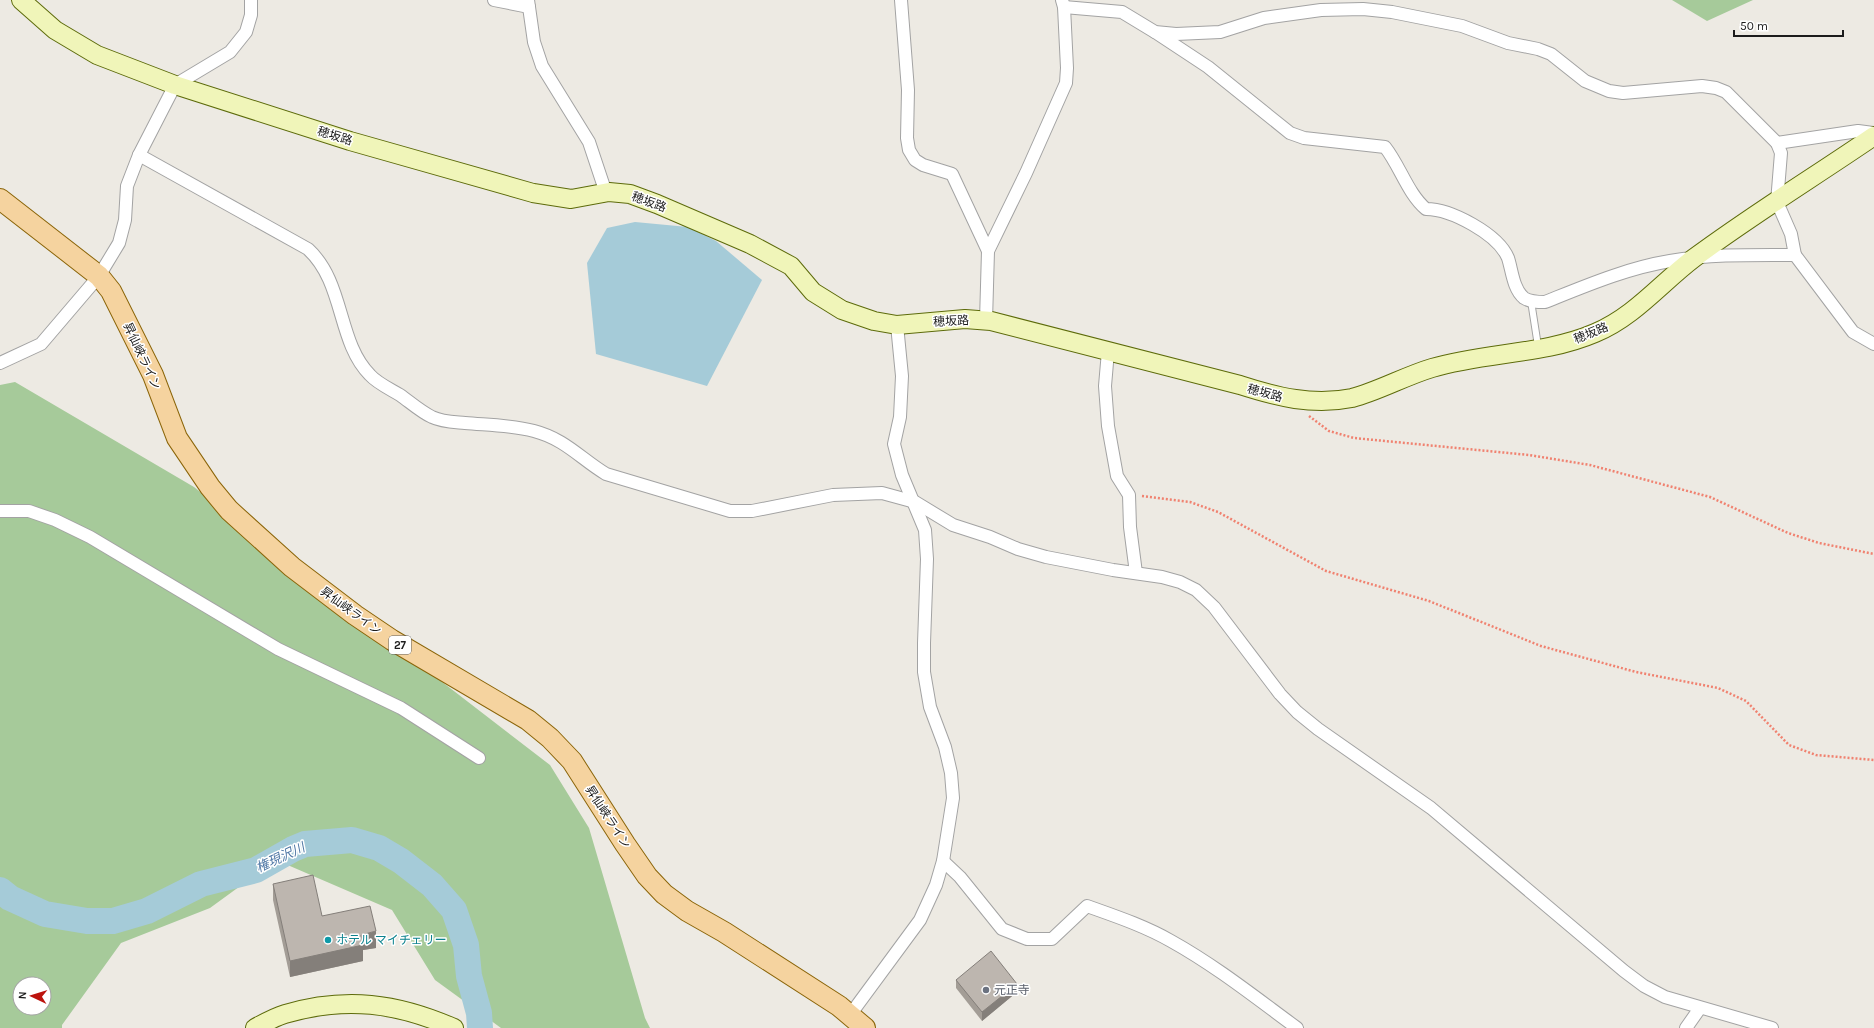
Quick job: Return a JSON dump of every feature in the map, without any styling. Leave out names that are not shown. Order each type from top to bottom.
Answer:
[{"type":"main road","name":"穂坂路","points":[[20,0],[55,30],[97,55],[175,85],[350,141],[534,193],[571,199],[606,193],[630,194],[750,244],[791,266],[813,292],[842,310],[874,321],[897,325],[965,319],[1012,325],[1240,385],[1278,398],[1311,402],[1352,398],[1431,368],[1470,359],[1573,341],[1613,325],[1695,257],[1874,135]]},
{"type":"main road","name":"昇仙峡ライン","points":[[0,199],[100,276],[111,291],[153,375],[177,438],[210,487],[229,510],[292,567],[355,615],[392,640],[522,716],[545,734],[572,761],[647,876],[664,894],[686,911],[724,932],[839,1006],[858,1022]]},
{"type":"main road","points":[[255,1028],[284,1014],[323,1006],[347,1004],[390,1007],[408,1010],[454,1028]]},
{"type":"street","points":[[0,363],[41,344],[100,276],[119,243],[124,220],[127,186],[140,155],[175,85],[230,52],[246,32],[251,15],[251,0]]},
{"type":"street","points":[[494,0],[528,3],[534,42],[542,66],[589,142],[606,193]]},
{"type":"street","points":[[901,0],[908,90],[907,138],[909,150],[915,160],[923,165],[952,174],[988,251]]},
{"type":"street","points":[[986,321],[988,251],[1026,173],[1066,83],[1067,68],[1063,3],[1122,12],[1208,67],[1290,133],[1304,138],[1386,147],[1395,160],[1418,203],[1426,209],[1437,209],[1467,222],[1478,228],[1501,246],[1507,256],[1518,291],[1524,298],[1531,301],[1545,302],[1579,288],[1640,268],[1668,261],[1695,257],[1729,255],[1795,255]]},
{"type":"street","points":[[1155,32],[1176,34],[1220,32],[1264,18],[1321,10],[1392,12],[1462,26],[1508,43],[1538,49],[1551,54],[1585,81],[1609,91],[1623,93],[1702,86],[1716,88],[1726,92],[1777,143],[1781,153],[1777,202],[1791,234],[1795,255],[1853,332],[1874,344]]},
{"type":"street","points":[[1777,143],[1858,131],[1874,135]]},
{"type":"street","points":[[140,155],[308,249],[319,260],[329,278],[360,364],[371,377],[432,417],[450,422],[518,427],[535,431],[554,438],[574,449],[590,465],[606,474],[730,510],[752,511],[834,496],[882,493],[915,502],[953,525],[990,537],[1018,549],[1046,557],[1162,577],[1180,582],[1196,590],[1214,607],[1280,694],[1313,725],[1431,808],[1634,979],[1665,997],[1772,1028]]},
{"type":"street","points":[[858,1022],[920,920],[936,885],[943,861],[954,798],[951,773],[945,747],[930,707],[924,672],[927,559],[925,530],[915,502],[902,475],[894,444],[900,417],[902,376],[897,325]]},
{"type":"street","points":[[1108,351],[1105,386],[1108,426],[1117,476],[1130,495],[1130,527],[1136,573]]},
{"type":"street","points":[[0,511],[29,511],[55,520],[90,538],[278,649],[401,708],[479,758]]},
{"type":"street","points":[[943,861],[960,877],[1002,929],[1027,939],[1052,939],[1087,906],[1099,910],[1170,940],[1229,977],[1297,1028]]},
{"type":"street","points":[[1686,1028],[1700,1008]]},
{"type":"lane","points":[[1531,301],[1538,348]]},
{"type":"path","points":[[1293,400],[1313,421],[1329,431],[1354,438],[1529,455],[1590,465],[1648,479],[1710,497],[1788,533],[1819,543],[1874,554]]},
{"type":"path","points":[[1130,495],[1190,502],[1218,512],[1326,571],[1430,601],[1541,646],[1580,658],[1636,672],[1718,688],[1746,701],[1789,745],[1816,755],[1874,760]]},
{"type":"green space","points":[[1672,0],[1753,0],[1707,21]]},
{"type":"green space","points":[[15,382],[194,487],[328,594],[550,765],[589,828],[645,1018],[650,1028],[501,1028],[435,980],[392,910],[276,860],[210,908],[121,943],[62,1025],[62,1028],[0,1028],[0,385]]},
{"type":"water","points":[[635,222],[688,227],[716,241],[762,280],[707,386],[596,354],[587,263],[607,228]]},
{"type":"building","name":"ホテル マイチェリー","points":[[313,875],[322,916],[370,906],[376,931],[361,935],[363,945],[290,961],[273,884]]},
{"type":"building","name":"元正寺","points":[[991,951],[1017,984],[982,1012],[956,980]]},
{"type":"waterway","name":"権現沢川","points":[[0,890],[10,898],[45,914],[87,921],[113,921],[147,911],[201,884],[256,870],[293,849],[305,844],[352,840],[379,848],[401,861],[432,885],[454,910],[466,945],[469,976],[479,1013],[480,1028]]},
{"type":"place","name":"ホテル マイチェリー","points":[[328,940]]},
{"type":"place","name":"元正寺","points":[[986,990]]}]
